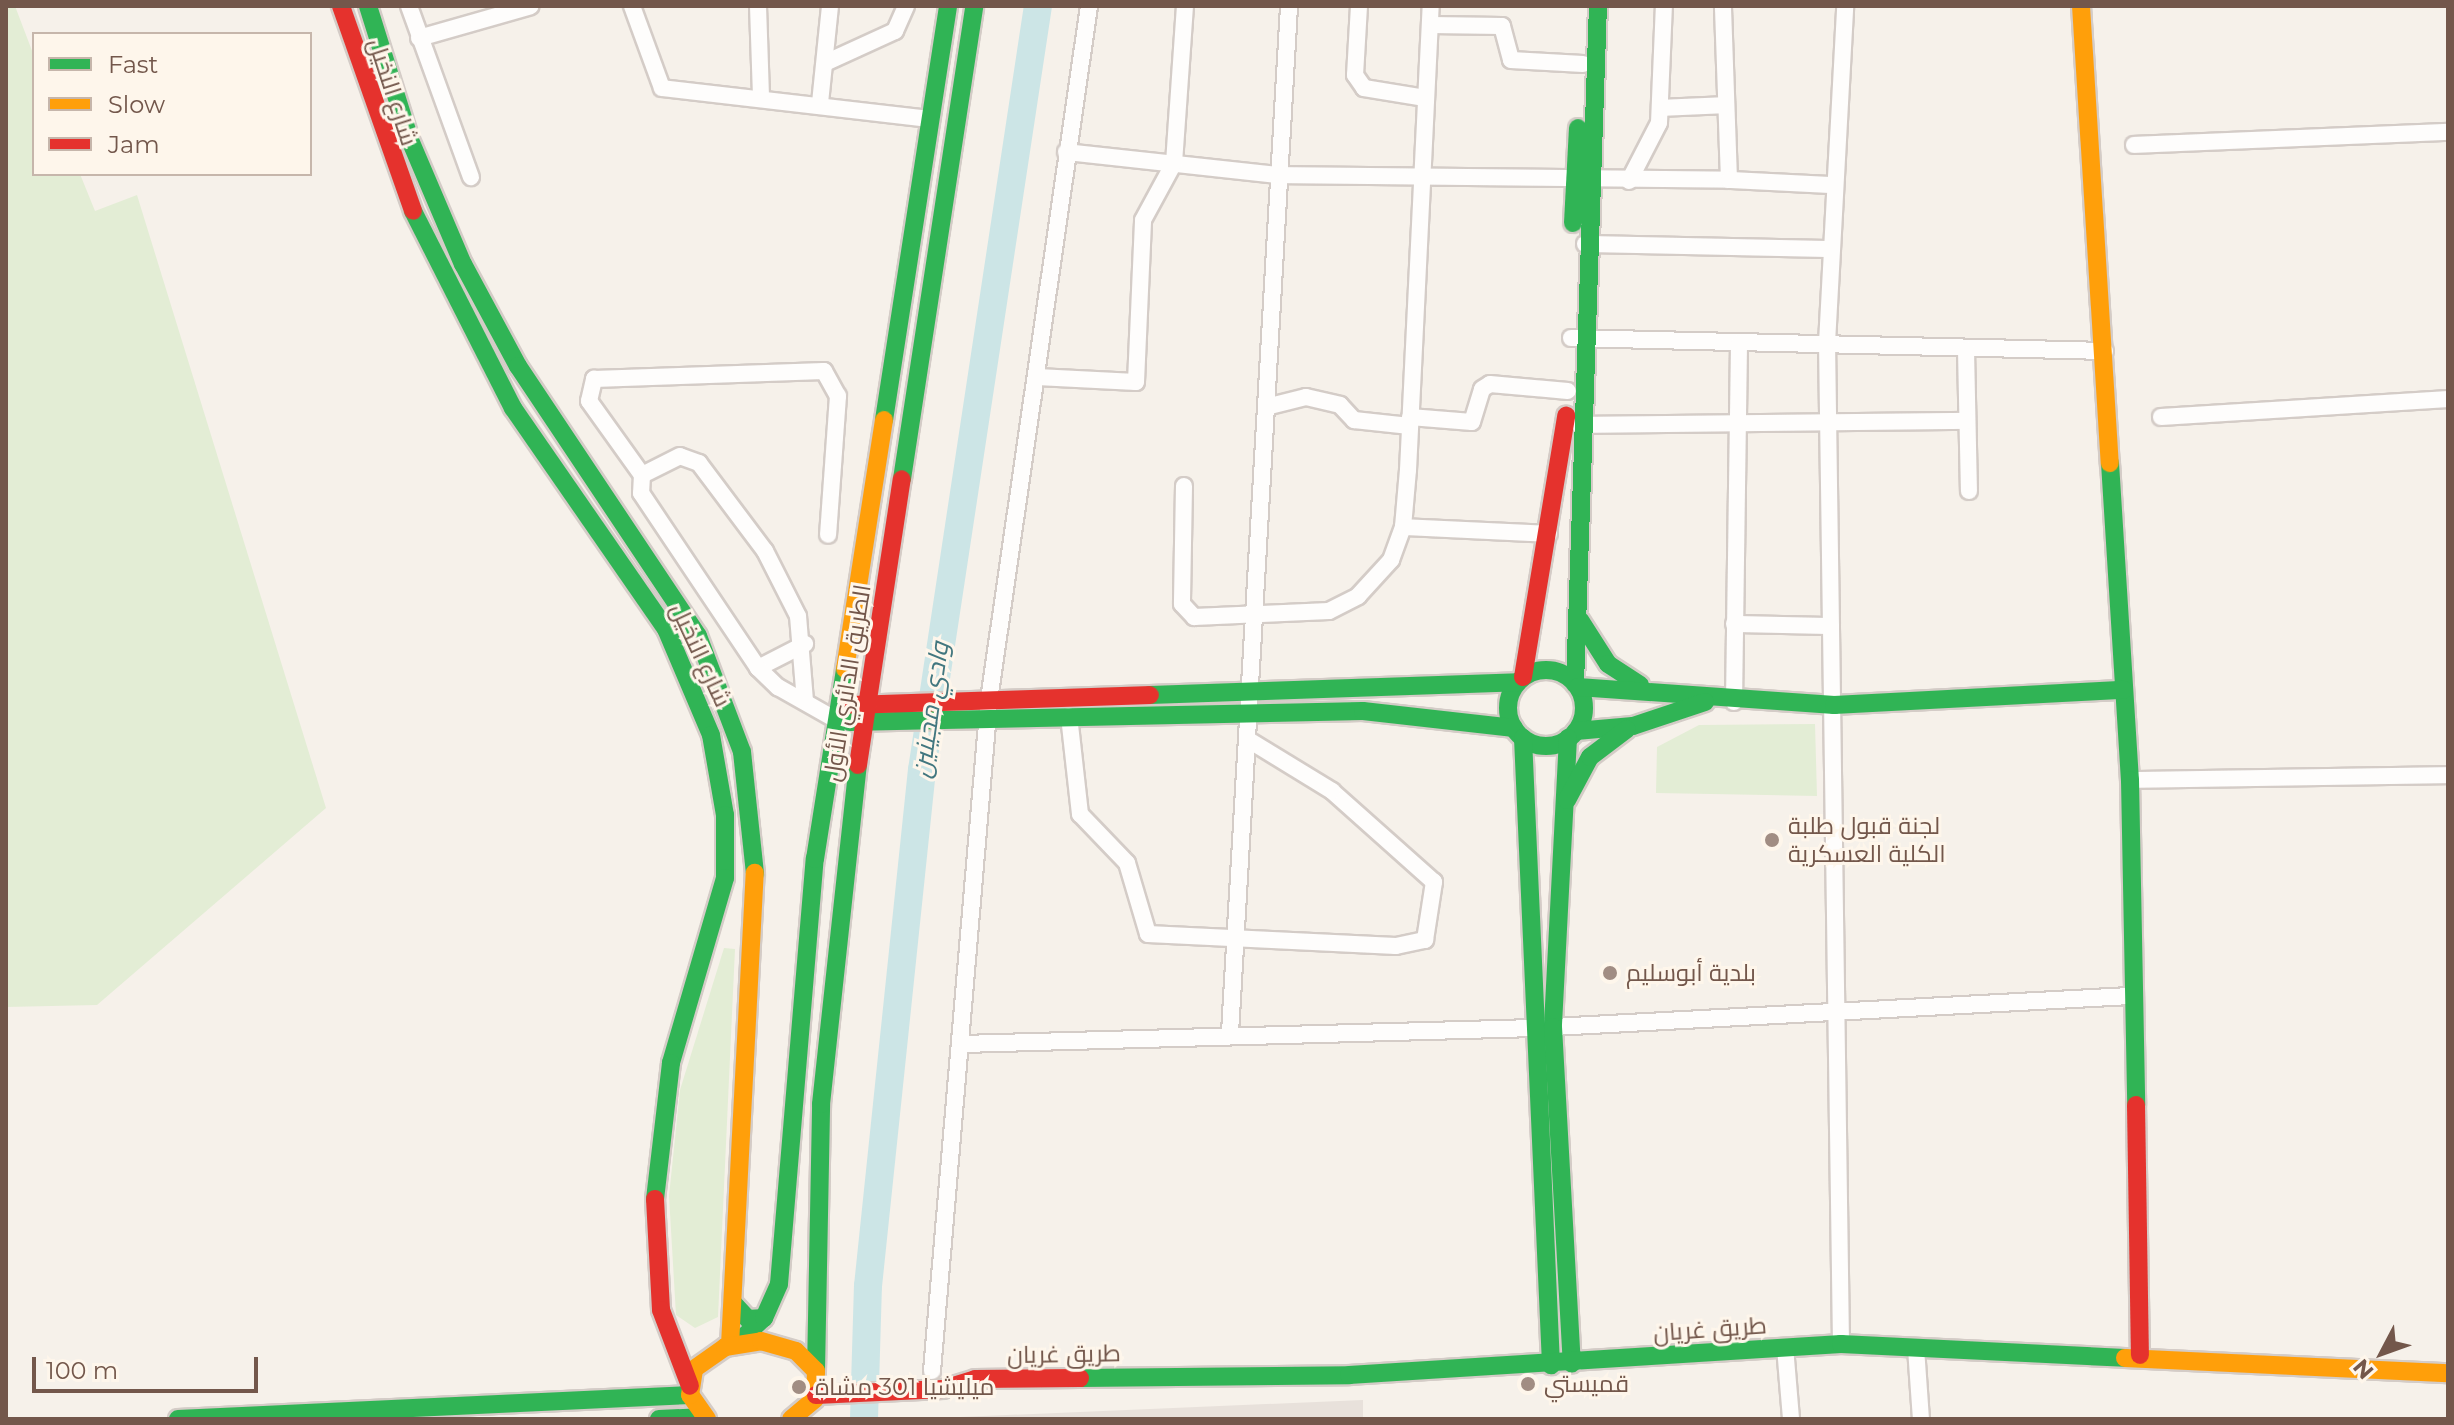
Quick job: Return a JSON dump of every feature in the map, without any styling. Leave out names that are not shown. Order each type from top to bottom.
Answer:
[{"type":"main road","name":"شارع النخيل","points":[[341,6],[388,154],[444,284],[513,408],[666,629],[711,735],[727,836],[725,878],[671,1063],[654,1190],[662,1318],[690,1391],[706,1418]]},
{"type":"main road","points":[[368,6],[410,140],[475,288],[543,406],[684,612],[734,721],[749,783],[756,883],[733,1344],[785,1346],[817,1373]]},
{"type":"main road","name":"الطريق الدائري الأول","points":[[690,1391],[699,1362],[733,1344],[764,1318],[781,1272],[811,905],[948,6]]},
{"type":"main road","name":"الطريق الدائري الأول","points":[[815,1419],[821,1104],[844,859],[974,6]]},
{"type":"main road","points":[[1551,1365],[1544,1028],[1561,813],[1572,735],[1584,709],[1576,685],[1580,425],[1576,339],[1585,6]]},
{"type":"main road","points":[[1572,1363],[1518,733],[1508,704],[1521,679],[1549,534],[1576,339],[1585,244],[1582,181],[1598,6]]},
{"type":"main road","points":[[2081,6],[2130,780],[2130,996],[2140,1355]]},
{"type":"main road","points":[[1577,613],[1608,664],[1649,690]]},
{"type":"main road","points":[[1470,682],[1508,661],[1529,636]]},
{"type":"main road","points":[[839,713],[866,714],[897,725],[1069,716],[1521,679],[1545,670],[1576,685],[1649,690],[1708,701],[1734,702],[1834,705],[2124,690]]},
{"type":"main road","points":[[866,714],[895,704],[982,700],[1254,703],[1363,711],[1518,733],[1546,745],[1572,735],[1633,726],[1708,701]]},
{"type":"main road","points":[[1561,813],[1590,757],[1633,726]]},
{"type":"main road","points":[[733,1303],[748,1319],[764,1318]]},
{"type":"main road","name":"طريق غريان","points":[[817,1373],[844,1381],[895,1379],[932,1371],[975,1379],[1551,1365],[1841,1344],[2140,1355],[2448,1373]]},
{"type":"main road","name":"طريق غريان","points":[[895,1379],[943,1389],[975,1379]]},
{"type":"main road","name":"طريق غريان","points":[[816,1397],[844,1381]]},
{"type":"main road","points":[[178,1419],[690,1391]]},
{"type":"main road","points":[[791,1419],[816,1397]]},
{"type":"main road","points":[[659,1419],[706,1418]]},
{"type":"street","points":[[409,6],[471,177]]},
{"type":"street","points":[[419,38],[531,6]]},
{"type":"street","points":[[632,6],[662,88],[820,103],[930,119]]},
{"type":"street","points":[[758,6],[761,97]]},
{"type":"street","points":[[820,103],[830,6]]},
{"type":"street","points":[[825,63],[895,31],[906,6]]},
{"type":"street","points":[[932,1371],[962,1044],[982,700],[1037,377],[1066,152],[1089,6]]},
{"type":"street","points":[[1037,377],[1136,382],[1143,220],[1174,163],[1185,6]]},
{"type":"street","points":[[1230,1033],[1232,938],[1252,742],[1289,6]]},
{"type":"street","points":[[1359,6],[1355,75],[1364,88],[1425,98]]},
{"type":"street","points":[[1184,486],[1185,612],[1259,617],[1342,606],[1391,560],[1403,527],[1419,174],[1431,6]]},
{"type":"street","points":[[1629,181],[1661,108],[1664,6]]},
{"type":"street","points":[[1723,6],[1729,180]]},
{"type":"street","points":[[1841,1344],[1842,1013],[1827,343],[1832,185],[1845,6]]},
{"type":"street","points":[[1431,25],[1502,26],[1511,60],[1583,64]]},
{"type":"street","points":[[1661,108],[1726,105]]},
{"type":"street","points":[[2134,145],[2431,138],[2448,132]]},
{"type":"street","points":[[2431,138],[2448,144]]},
{"type":"street","points":[[1066,152],[1279,175],[1419,174],[1582,181],[1729,180],[1832,185]]},
{"type":"street","points":[[1585,244],[1831,249]]},
{"type":"street","points":[[1576,339],[2105,351]]},
{"type":"street","points":[[1734,702],[1739,343]]},
{"type":"street","points":[[1966,350],[1969,491]]},
{"type":"street","points":[[828,535],[838,396],[824,371],[594,379],[589,401],[642,475],[641,493],[758,668],[811,704],[839,713]]},
{"type":"street","points":[[1270,406],[1306,397],[1340,405],[1354,420],[1472,422],[1485,385],[1568,391]]},
{"type":"street","points":[[2161,417],[2448,399]]},
{"type":"street","points":[[1580,425],[1737,427],[1967,421]]},
{"type":"street","points":[[642,475],[680,456],[699,463],[779,573],[805,644],[811,704]]},
{"type":"street","points":[[1403,527],[1549,534]]},
{"type":"street","points":[[1734,624],[1831,626]]},
{"type":"street","points":[[758,668],[805,644]]},
{"type":"street","points":[[1069,716],[1080,814],[1127,863],[1140,927],[1148,934],[1412,946],[1425,940],[1436,894],[1434,882],[1332,791],[1252,742]]},
{"type":"street","points":[[2130,780],[2448,775]]},
{"type":"street","points":[[962,1044],[1230,1033],[1544,1028],[2130,996]]},
{"type":"street","points":[[1785,1347],[1791,1419]]},
{"type":"street","points":[[1916,1348],[1921,1419]]},
{"type":"shaded area","points":[[1363,1400],[1363,1419],[914,1419]]},
{"type":"green space","points":[[6,6],[15,6],[32,51],[32,176],[81,176],[95,211],[137,195],[326,808],[97,1005],[6,1007]]},
{"type":"green space","points":[[1815,724],[1817,796],[1656,793],[1657,747],[1699,725]]},
{"type":"green space","points":[[724,948],[735,949],[718,1317],[695,1328],[676,1315],[669,1196],[680,1090]]},
{"type":"waterway","name":"وادي مجينين","points":[[864,1419],[868,1286],[922,770],[1038,6]]},
{"type":"traffic: fast","points":[[368,6],[410,140],[463,264],[518,366],[698,636],[742,752],[755,873]]},
{"type":"traffic: fast","points":[[884,420],[948,6]]},
{"type":"traffic: fast","points":[[902,479],[974,6]]},
{"type":"traffic: fast","points":[[1575,684],[1598,6]]},
{"type":"traffic: fast","points":[[1573,223],[1578,128]]},
{"type":"traffic: fast","points":[[413,211],[513,408],[666,629],[711,735],[725,815],[725,878],[671,1063],[655,1199]]},
{"type":"traffic: fast","points":[[2110,463],[2130,780],[2136,1105]]},
{"type":"traffic: fast","points":[[1580,620],[1608,664],[1640,685]]},
{"type":"traffic: fast","points":[[737,1343],[764,1318],[779,1284],[815,859],[845,669]]},
{"type":"traffic: fast","points":[[1546,670],[1560,673],[1573,681],[1581,694],[1584,708],[1581,722],[1573,735],[1560,743],[1546,746],[1532,743],[1519,735],[1511,722],[1508,708],[1511,694],[1519,681],[1532,673],[1546,670]]},
{"type":"traffic: fast","points":[[1150,695],[1518,682]]},
{"type":"traffic: fast","points":[[1578,687],[1834,705],[2124,690]]},
{"type":"traffic: fast","points":[[1576,731],[1633,726],[1705,702]]},
{"type":"traffic: fast","points":[[850,722],[1363,711],[1514,728]]},
{"type":"traffic: fast","points":[[1567,800],[1590,757],[1627,729]]},
{"type":"traffic: fast","points":[[1523,738],[1551,1365]]},
{"type":"traffic: fast","points":[[1568,738],[1553,1027],[1572,1363]]},
{"type":"traffic: fast","points":[[816,1371],[821,1104],[858,765]]},
{"type":"traffic: fast","points":[[733,1303],[748,1319],[764,1318]]},
{"type":"traffic: fast","points":[[1080,1378],[1349,1375],[1841,1344],[2125,1358]]},
{"type":"traffic: fast","points":[[178,1419],[690,1395]]},
{"type":"traffic: fast","points":[[659,1419],[704,1417]]},
{"type":"traffic: slow","points":[[2081,6],[2110,463]]},
{"type":"traffic: slow","points":[[845,669],[884,420]]},
{"type":"traffic: slow","points":[[730,1345],[755,873]]},
{"type":"traffic: slow","points":[[707,1419],[690,1395],[694,1369],[725,1347],[761,1341],[796,1351],[816,1371],[815,1399],[791,1419]]},
{"type":"traffic: slow","points":[[2125,1358],[2448,1373]]},
{"type":"traffic: jam","points":[[341,6],[413,211]]},
{"type":"traffic: jam","points":[[1523,677],[1566,416]]},
{"type":"traffic: jam","points":[[858,765],[902,479]]},
{"type":"traffic: jam","points":[[853,705],[1150,695]]},
{"type":"traffic: jam","points":[[2136,1105],[2140,1355]]},
{"type":"traffic: jam","points":[[655,1199],[661,1310],[690,1386]]},
{"type":"traffic: jam","points":[[816,1395],[943,1389],[975,1379],[1080,1378]]},
{"type":"place","name":"لجنة قبول طلبة الكلية العسكرية","points":[[1772,840]]},
{"type":"place","name":"بلدية أبوسليم","points":[[1610,973]]},
{"type":"place","name":"قميستي","points":[[1528,1384]]},
{"type":"place","name":"ميليشيا 301 مشاة","points":[[799,1387]]}]
